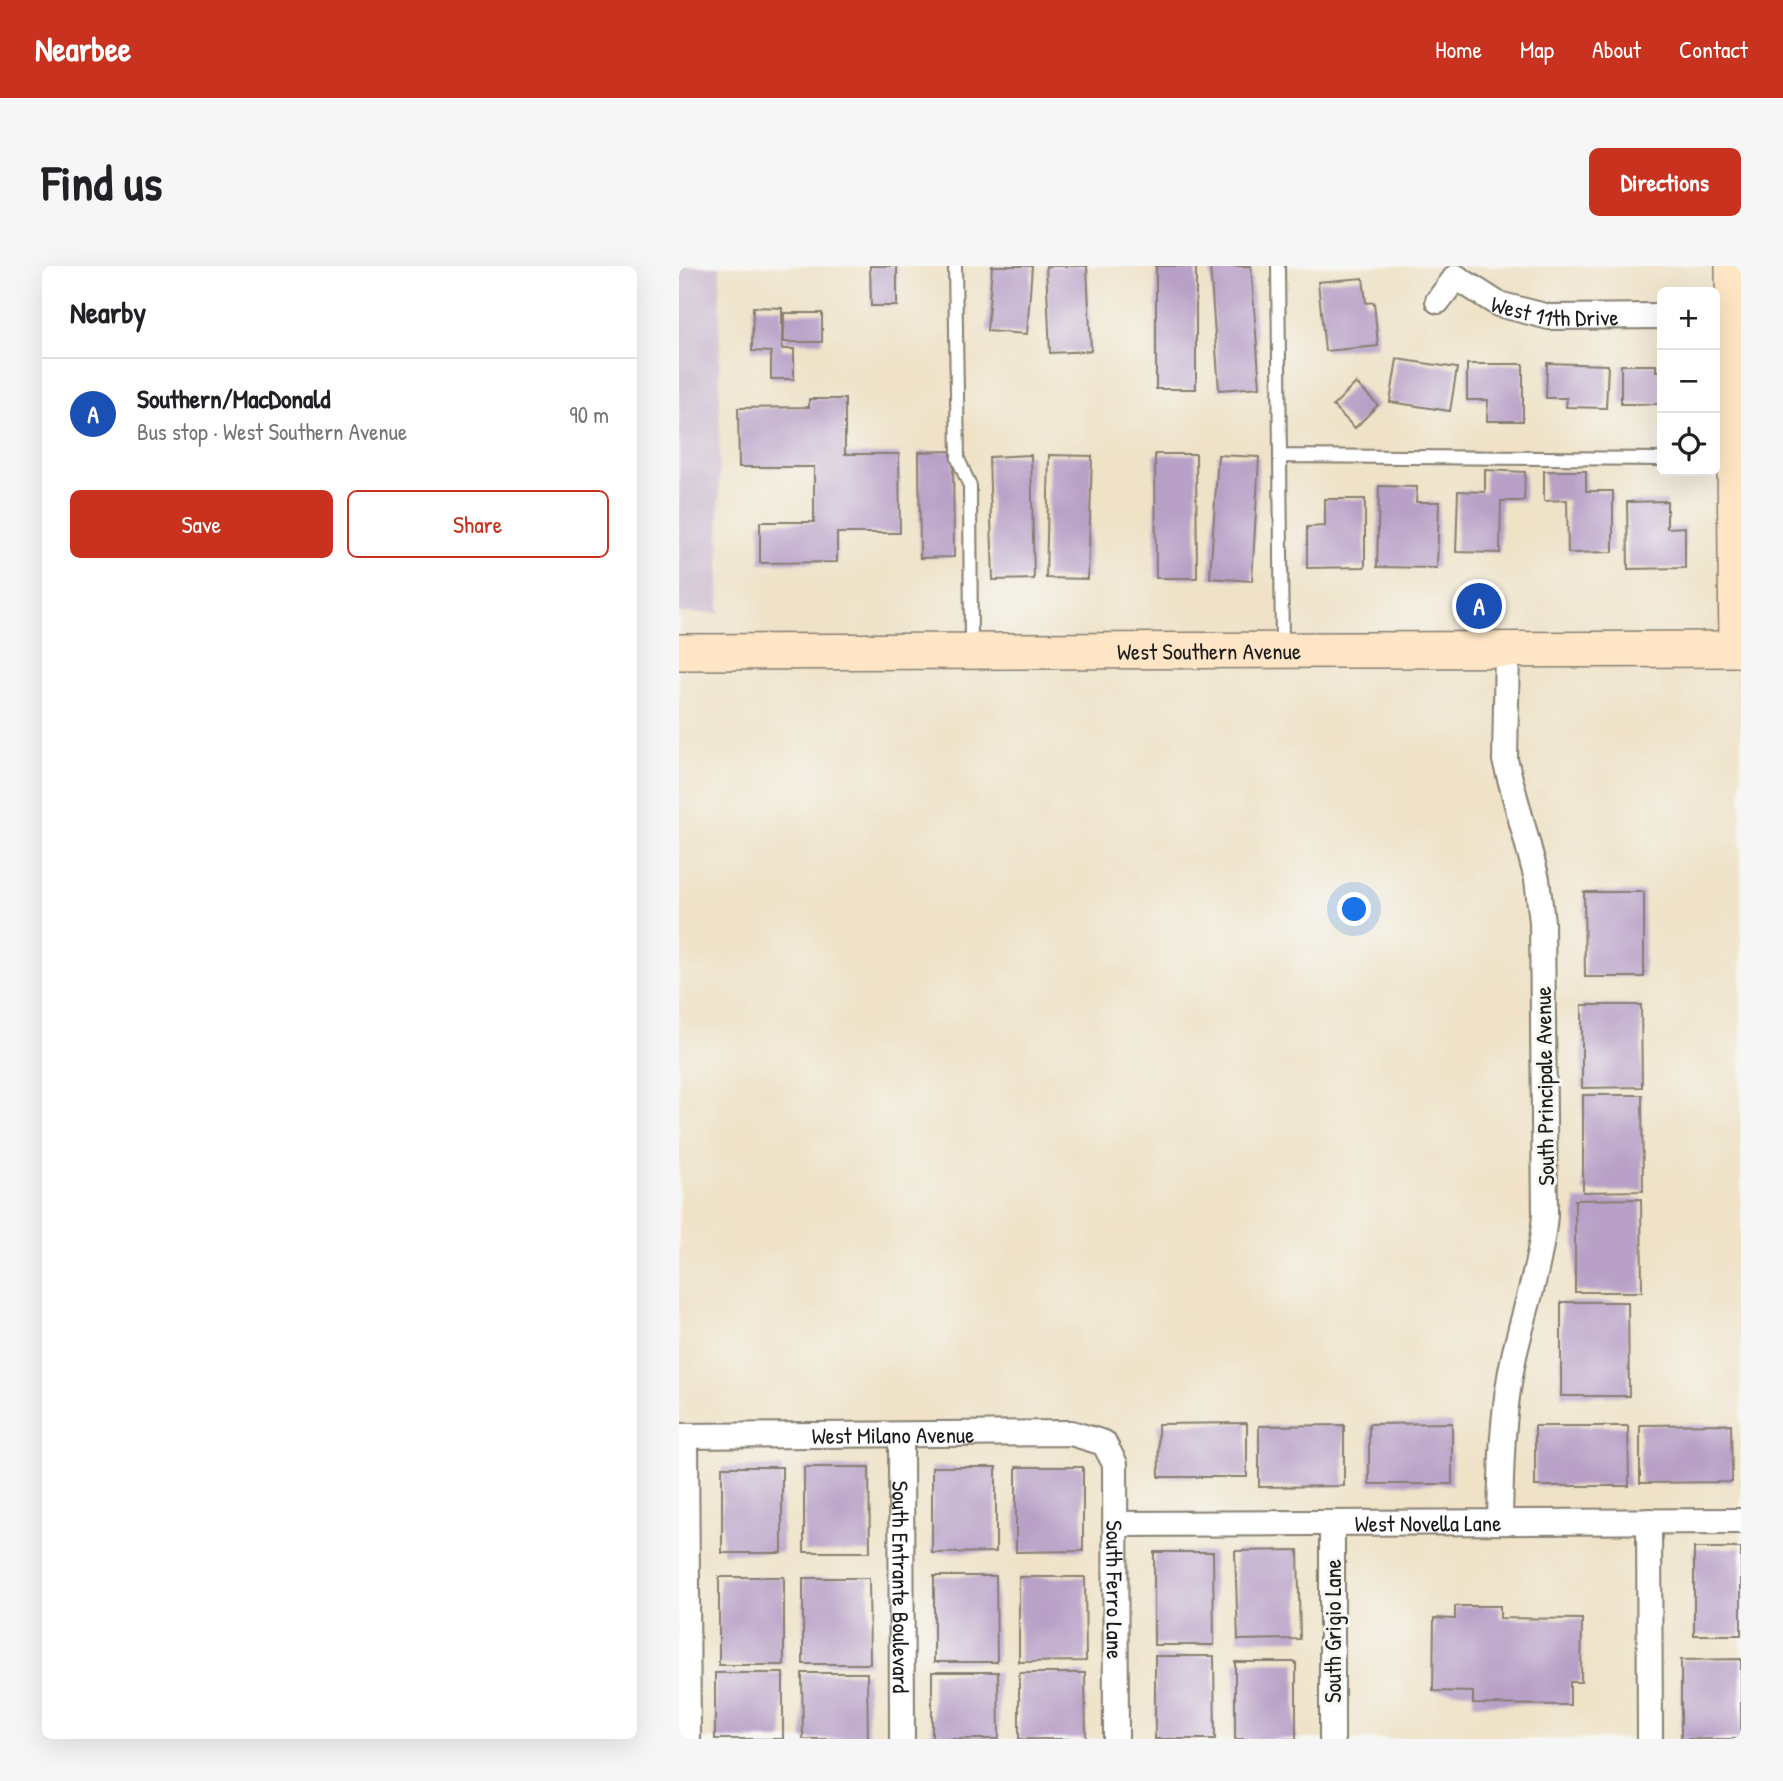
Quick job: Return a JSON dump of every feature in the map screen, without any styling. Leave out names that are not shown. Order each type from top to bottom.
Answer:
[{"type":"main road","points":[[1733,266],[1730,315],[1739,649]]},
{"type":"main road","name":"West Southern Avenue","points":[[679,652],[1739,649]]},
{"type":"street","points":[[1438,300],[1454,272]]},
{"type":"street","name":"West 11th Drive","points":[[1454,272],[1498,304],[1549,317],[1657,316]]},
{"type":"street","name":"South Principale Avenue","points":[[1500,1522],[1506,1405],[1514,1356],[1542,1248],[1545,1215],[1542,922],[1537,879],[1505,760],[1507,649]]},
{"type":"street","name":"West Milano Avenue","points":[[683,1436],[1071,1433],[1104,1443]]},
{"type":"street","name":"South Entrante Boulevard","points":[[901,1434],[902,1739]]},
{"type":"street","points":[[683,1436],[688,1739]]},
{"type":"street","name":"South Ferro Lane","points":[[1104,1443],[1115,1464],[1116,1739]]},
{"type":"street","points":[[1649,1521],[1650,1739]]},
{"type":"street","name":"West Novella Lane","points":[[1115,1524],[1741,1521]]},
{"type":"street","name":"South Grigio Lane","points":[[1332,1523],[1332,1739]]},
{"type":"lane","points":[[955,266],[958,459],[970,486],[971,651]]},
{"type":"lane","points":[[1278,266],[1282,650]]},
{"type":"lane","points":[[1280,456],[1657,459]]},
{"type":"shaded area","points":[[679,266],[720,266],[719,613],[679,613]]},
{"type":"building","points":[[870,266],[897,266],[897,306],[871,306]]},
{"type":"building","points":[[992,266],[1032,266],[1027,334],[987,331]]},
{"type":"building","points":[[1046,266],[1087,266],[1091,351],[1050,353]]},
{"type":"building","points":[[1156,266],[1196,266],[1196,389],[1156,389]]},
{"type":"building","points":[[1210,266],[1251,266],[1260,387],[1219,390]]},
{"type":"building","points":[[1363,278],[1366,303],[1374,302],[1378,346],[1325,351],[1318,282]]},
{"type":"building","points":[[753,307],[782,308],[782,349],[794,349],[794,379],[771,379],[771,352],[752,351]]},
{"type":"building","points":[[784,313],[822,313],[822,342],[784,342]]},
{"type":"building","points":[[1397,359],[1457,368],[1450,411],[1390,402]]},
{"type":"building","points":[[1547,363],[1608,365],[1606,408],[1566,407],[1567,398],[1546,398]]},
{"type":"building","points":[[1467,364],[1523,364],[1523,421],[1487,421],[1488,400],[1467,400]]},
{"type":"building","points":[[1621,365],[1656,365],[1657,404],[1621,404]]},
{"type":"building","points":[[1356,383],[1378,405],[1355,428],[1333,406]]},
{"type":"building","points":[[809,399],[845,399],[845,454],[899,454],[900,533],[837,533],[837,562],[760,563],[760,522],[814,522],[814,467],[739,467],[738,408],[809,407]]},
{"type":"building","points":[[953,451],[954,557],[920,558],[919,452]]},
{"type":"building","points":[[1155,454],[1196,454],[1197,578],[1156,578]]},
{"type":"building","points":[[1031,455],[1034,579],[993,580],[989,457]]},
{"type":"building","points":[[1049,455],[1092,456],[1088,579],[1046,578]]},
{"type":"building","points":[[1218,455],[1259,457],[1252,581],[1210,578]]},
{"type":"building","points":[[1485,470],[1525,472],[1524,501],[1501,501],[1500,553],[1456,552],[1458,491],[1485,492]]},
{"type":"building","points":[[1544,471],[1586,471],[1586,491],[1613,491],[1613,552],[1568,553],[1567,500],[1544,501]]},
{"type":"building","points":[[1379,486],[1417,487],[1416,502],[1439,502],[1437,568],[1377,567]]},
{"type":"building","points":[[1325,499],[1365,499],[1365,567],[1307,568],[1307,527],[1325,526]]},
{"type":"building","points":[[1667,501],[1667,528],[1685,527],[1685,568],[1628,569],[1627,502]]},
{"type":"building","points":[[1584,892],[1644,892],[1644,977],[1585,977]]},
{"type":"building","points":[[1582,1005],[1641,1005],[1642,1087],[1582,1088]]},
{"type":"building","points":[[1583,1095],[1642,1095],[1643,1191],[1583,1192]]},
{"type":"building","points":[[1641,1199],[1642,1292],[1575,1292],[1575,1200]]},
{"type":"building","points":[[1561,1302],[1628,1302],[1629,1396],[1561,1396]]},
{"type":"building","points":[[1247,1423],[1247,1477],[1159,1477],[1158,1424]]},
{"type":"building","points":[[1452,1423],[1452,1484],[1369,1484],[1369,1424]]},
{"type":"building","points":[[1731,1424],[1732,1482],[1640,1483],[1640,1425]]},
{"type":"building","points":[[1344,1425],[1344,1486],[1259,1487],[1259,1426]]},
{"type":"building","points":[[1535,1426],[1628,1426],[1629,1486],[1535,1486]]},
{"type":"building","points":[[722,1467],[782,1467],[782,1553],[722,1553]]},
{"type":"building","points":[[804,1467],[869,1467],[870,1552],[804,1552]]},
{"type":"building","points":[[932,1467],[996,1467],[996,1552],[932,1553]]},
{"type":"building","points":[[1016,1467],[1083,1467],[1083,1551],[1016,1552]]},
{"type":"building","points":[[1694,1548],[1741,1548],[1741,1635],[1694,1635]]},
{"type":"building","points":[[1298,1550],[1300,1639],[1238,1640],[1235,1551]]},
{"type":"building","points":[[1154,1552],[1213,1552],[1214,1645],[1154,1645]]},
{"type":"building","points":[[934,1576],[996,1576],[997,1662],[934,1662]]},
{"type":"building","points":[[719,1577],[784,1577],[784,1665],[719,1665]]},
{"type":"building","points":[[1019,1577],[1085,1577],[1086,1661],[1019,1662]]},
{"type":"building","points":[[803,1578],[869,1578],[870,1664],[803,1664]]},
{"type":"building","points":[[1455,1606],[1500,1606],[1500,1618],[1582,1619],[1581,1682],[1570,1682],[1570,1705],[1473,1704],[1473,1692],[1433,1691],[1434,1618],[1455,1619]]},
{"type":"building","points":[[1155,1656],[1214,1656],[1215,1739],[1155,1739]]},
{"type":"building","points":[[1741,1659],[1741,1739],[1681,1739],[1681,1660]]},
{"type":"building","points":[[1235,1662],[1296,1662],[1296,1739],[1235,1739]]},
{"type":"building","points":[[932,1672],[998,1672],[999,1739],[932,1739]]},
{"type":"building","points":[[715,1673],[783,1673],[783,1739],[715,1739]]},
{"type":"building","points":[[802,1673],[867,1673],[868,1739],[803,1739]]},
{"type":"building","points":[[1019,1673],[1085,1673],[1086,1739],[1019,1739]]},
{"type":"place","name":"Southern/MacDonald","points":[[1479,606]]}]
